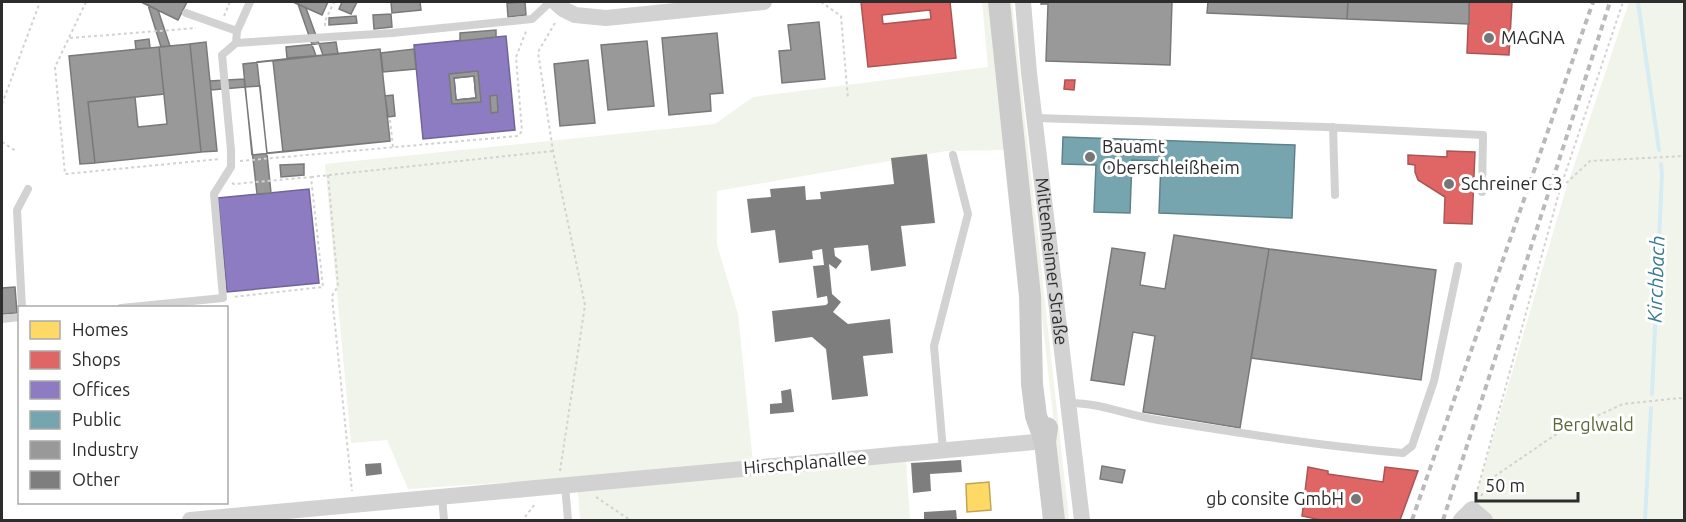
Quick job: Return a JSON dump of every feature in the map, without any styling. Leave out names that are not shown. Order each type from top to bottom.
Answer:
[{"type":"main road","name":"Mittenheimer Straße","points":[[999,2],[1030,296],[1035,416],[1046,441],[1054,520]]},
{"type":"street","points":[[556,4],[576,15],[606,18],[764,2]]},
{"type":"street","name":"Mittenheimer Straße","points":[[1023,2],[1082,520]]},
{"type":"street","name":"Hirschplanallee","points":[[190,520],[277,516],[442,497],[1046,441]]},
{"type":"lane","points":[[236,43],[237,31],[250,2]]},
{"type":"lane","points":[[141,306],[223,298],[213,194],[231,162],[222,55],[236,43],[392,33],[532,19],[556,4]]},
{"type":"lane","points":[[186,13],[237,31]]},
{"type":"lane","points":[[1035,118],[1334,127],[1483,135],[1482,192]]},
{"type":"lane","points":[[1334,127],[1335,195]]},
{"type":"lane","points":[[943,450],[934,346],[968,214],[953,155]]},
{"type":"lane","points":[[22,306],[17,210],[28,189]]},
{"type":"lane","points":[[1068,403],[1080,403],[1145,418],[1274,438],[1403,453],[1412,446],[1434,381],[1458,266]]},
{"type":"lane","points":[[2,319],[18,317]]},
{"type":"lane","points":[[561,486],[568,520]]},
{"type":"lane","points":[[442,497],[444,520]]},
{"type":"path","points":[[2,104],[39,2]]},
{"type":"path","points":[[86,2],[56,67],[64,174],[231,162],[518,136],[522,134],[516,57],[519,45],[532,19]]},
{"type":"path","points":[[69,38],[221,26],[230,2]]},
{"type":"path","points":[[325,38],[325,21],[334,2]]},
{"type":"path","points":[[821,2],[840,16],[848,99]]},
{"type":"path","points":[[1473,517],[1485,456],[1560,189],[1623,2]]},
{"type":"path","points":[[556,4],[538,52],[553,151],[585,305],[561,486]]},
{"type":"path","points":[[390,120],[393,147]]},
{"type":"path","points":[[2,142],[16,152]]},
{"type":"path","points":[[231,162],[232,183],[234,184],[553,151]]},
{"type":"path","points":[[1560,189],[1590,160],[1684,156]]},
{"type":"path","points":[[328,175],[338,286],[332,296],[352,488]]},
{"type":"path","points":[[223,298],[323,287],[311,177]]},
{"type":"path","points":[[1473,517],[1495,476],[1555,435],[1623,404],[1680,398],[1684,400]]},
{"type":"path","points":[[594,496],[630,520]]},
{"type":"green space","points":[[982,2],[992,2],[1007,150],[946,151],[717,191],[717,245],[738,314],[753,463],[905,445],[910,520],[580,520],[577,478],[408,489],[387,440],[351,443],[325,164],[715,124],[753,97],[988,67]]},
{"type":"green space","points":[[1006,2],[1012,2],[1069,520],[1065,520]]},
{"type":"green space","name":"Berglwald","points":[[1629,2],[1684,2],[1684,520],[1485,520],[1472,509],[1565,192]]},
{"type":"building: Homes","points":[[989,482],[991,510],[967,512],[966,484]]},
{"type":"building: Shops","points":[[861,2],[950,2],[956,58],[868,67]],"holes":[[[930,10],[931,19],[883,24],[882,15]]]},
{"type":"building: Shops","name":"MAGNA","points":[[1469,2],[1512,2],[1509,55],[1467,53]]},
{"type":"building: Shops","points":[[1065,80],[1075,80],[1074,90],[1064,89]]},
{"type":"building: Shops","name":"Schreiner C3","points":[[1447,151],[1475,152],[1472,224],[1444,223],[1445,197],[1418,180],[1415,165],[1408,164],[1408,155],[1447,157]]},
{"type":"building: Shops","name":"gb consite GmbH","points":[[1308,467],[1328,471],[1328,474],[1383,482],[1385,467],[1418,471],[1400,520],[1321,520],[1302,516]]},
{"type":"building: Offices","points":[[506,36],[515,130],[423,139],[414,45]],"holes":[[[474,76],[476,98],[456,100],[454,78]]]},
{"type":"building: Offices","points":[[309,189],[319,283],[227,292],[218,198]]},
{"type":"building: Public","points":[[1063,137],[1295,145],[1292,218],[1159,213],[1161,161],[1132,160],[1130,213],[1094,212],[1096,165],[1062,164]]},
{"type":"building: Industry","points":[[141,2],[187,2],[178,20]]},
{"type":"building: Industry","points":[[293,2],[328,2],[322,15]]},
{"type":"building: Industry","points":[[342,2],[357,2],[351,14],[339,9]]},
{"type":"building: Industry","points":[[391,2],[420,2],[421,10],[392,13]]},
{"type":"building: Industry","points":[[525,2],[526,15],[508,17],[507,3]]},
{"type":"building: Industry","points":[[1042,2],[1172,2],[1170,65],[1046,61],[1048,4],[1041,4]]},
{"type":"building: Industry","points":[[1208,2],[1348,2],[1347,19],[1207,13]]},
{"type":"building: Industry","points":[[1348,2],[1469,2],[1469,24],[1347,19]]},
{"type":"building: Industry","points":[[298,4],[306,8],[323,55],[316,56]]},
{"type":"building: Industry","points":[[148,5],[158,10],[170,46],[161,47]]},
{"type":"building: Industry","points":[[391,14],[392,27],[374,29],[373,15]]},
{"type":"building: Industry","points":[[356,16],[357,23],[329,25],[329,18]]},
{"type":"building: Industry","points":[[819,22],[825,79],[782,83],[779,51],[791,50],[788,25]]},
{"type":"building: Industry","points":[[496,30],[496,37],[460,41],[460,33]]},
{"type":"building: Industry","points":[[717,33],[723,93],[710,94],[711,111],[669,115],[662,38]]},
{"type":"building: Industry","points":[[149,39],[150,48],[136,49],[135,41]]},
{"type":"building: Industry","points":[[647,41],[654,106],[608,110],[601,45]]},
{"type":"building: Industry","points":[[206,42],[217,151],[201,152],[190,44]]},
{"type":"building: Industry","points":[[336,42],[338,54],[287,58],[286,47]]},
{"type":"building: Industry","points":[[190,44],[201,152],[95,163],[88,102],[135,97],[138,127],[167,124],[159,47]]},
{"type":"building: Industry","points":[[159,47],[164,94],[88,102],[95,163],[80,164],[69,56]]},
{"type":"building: Industry","points":[[380,49],[390,141],[252,155],[243,64]]},
{"type":"building: Industry","points":[[380,49],[390,141],[283,152],[273,61]]},
{"type":"building: Industry","points":[[380,49],[390,141],[267,153],[257,62]]},
{"type":"building: Industry","points":[[414,49],[416,69],[383,72],[381,53]]},
{"type":"building: Industry","points":[[588,60],[595,123],[560,126],[554,64]]},
{"type":"building: Industry","points":[[478,71],[481,102],[452,104],[449,74]],"holes":[[[474,76],[476,98],[456,100],[454,78]]]},
{"type":"building: Industry","points":[[244,79],[245,87],[211,90],[210,81]]},
{"type":"building: Industry","points":[[260,86],[271,193],[257,194],[245,87]]},
{"type":"building: Industry","points":[[393,95],[395,116],[388,117],[385,96]]},
{"type":"building: Industry","points":[[497,95],[498,112],[491,113],[490,96]]},
{"type":"building: Industry","points":[[304,164],[304,175],[281,177],[280,165]]},
{"type":"building: Industry","points":[[1174,235],[1269,249],[1240,428],[1143,412],[1155,336],[1133,332],[1124,385],[1091,380],[1112,248],[1145,253],[1140,285],[1165,289]]},
{"type":"building: Industry","points":[[1269,249],[1436,270],[1421,380],[1251,358]]},
{"type":"building: Industry","points":[[15,287],[17,313],[2,314],[2,288]]},
{"type":"building: Industry","points":[[1102,466],[1125,470],[1122,483],[1100,479]]},
{"type":"building: Other","points":[[927,154],[935,223],[901,226],[906,266],[871,271],[868,245],[834,248],[835,256],[842,261],[836,269],[829,264],[832,294],[841,302],[833,312],[848,324],[890,319],[893,353],[863,356],[868,396],[832,400],[826,349],[812,337],[775,342],[772,311],[828,303],[827,296],[817,298],[813,266],[824,265],[822,249],[812,251],[813,259],[779,263],[775,230],[751,233],[747,199],[771,197],[770,189],[805,186],[806,200],[821,199],[820,192],[894,184],[891,158]]},
{"type":"building: Other","points":[[791,389],[794,412],[770,414],[770,404],[782,403],[781,391]]},
{"type":"building: Other","points":[[961,460],[962,472],[930,474],[931,491],[913,493],[911,463]]},
{"type":"building: Other","points":[[381,463],[382,474],[366,476],[365,464]]},
{"type":"building: Other","points":[[956,510],[957,520],[924,520],[924,512]]},
{"type":"waterway","name":"Kirchbach","points":[[1638,2],[1659,150]]},
{"type":"waterway","name":"Kirchbach","points":[[1652,394],[1661,164]]},
{"type":"waterway","name":"Kirchbach","points":[[1645,520],[1651,408]]},
{"type":"railway","points":[[1412,520],[1593,2]]},
{"type":"railway","points":[[1443,520],[1610,2]]},
{"type":"place","name":"MAGNA","points":[[1489,38]]},
{"type":"place","name":"Bauamt Oberschleißheim","points":[[1090,157]]},
{"type":"place","name":"Schreiner C3","points":[[1449,184]]},
{"type":"place","name":"gb consite GmbH","points":[[1356,499]]}]
